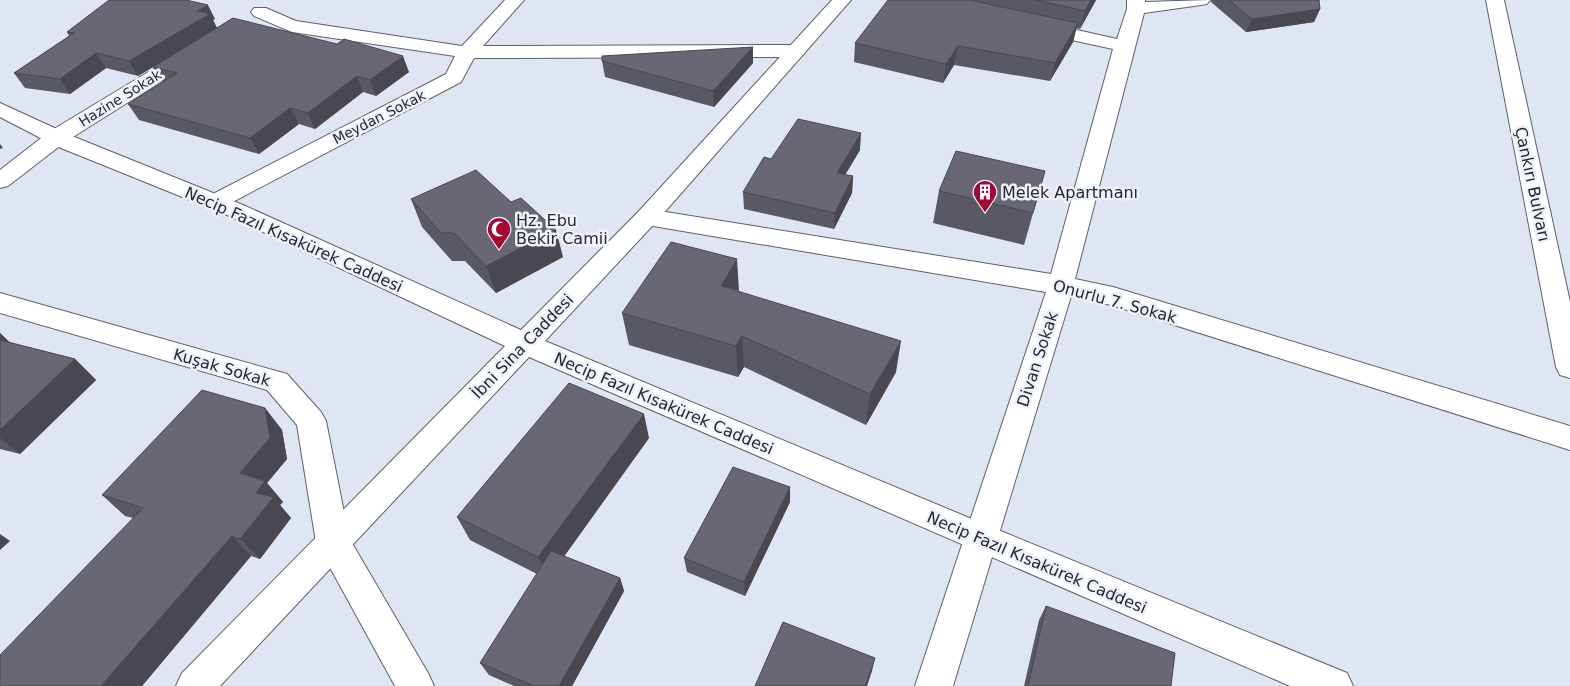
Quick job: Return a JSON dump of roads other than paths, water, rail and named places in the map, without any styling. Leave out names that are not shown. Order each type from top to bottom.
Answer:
[{"type":"street","name":"Meydan Sokak","points":[[215,202],[454,78],[467,52],[515,0]]},
{"type":"street","name":"İbni Sina Caddesi","points":[[196,686],[647,217],[842,0]]},
{"type":"street","points":[[1136,4],[1201,0]]},
{"type":"street","name":"Çankırı Bulvarı","points":[[1495,0],[1570,367]]},
{"type":"street","name":"Divan Sokak","points":[[934,686],[979,538],[1062,285],[1136,4]]},
{"type":"street","points":[[254,11],[292,26],[467,52],[796,51]]},
{"type":"street","points":[[1019,22],[1124,46]]},
{"type":"street","name":"Hazine Sokak","points":[[0,180],[57,138],[209,43]]},
{"type":"street","name":"Necip Fazıl Kısakürek Caddesi","points":[[0,109],[57,138],[215,202],[525,344],[979,538],[1334,686]]},
{"type":"street","name":"Onurlu 7. Sokak","points":[[647,217],[1062,285],[1113,296],[1570,438]]},
{"type":"street","name":"Kuşak Sokak","points":[[0,303],[277,382],[311,421],[333,542],[415,686]]},
{"type":"place","name":"Melek Apartmanı","points":[[985,213]]},
{"type":"place","name":"Hz. Ebu Bekir Camii","points":[[499,250]]}]
